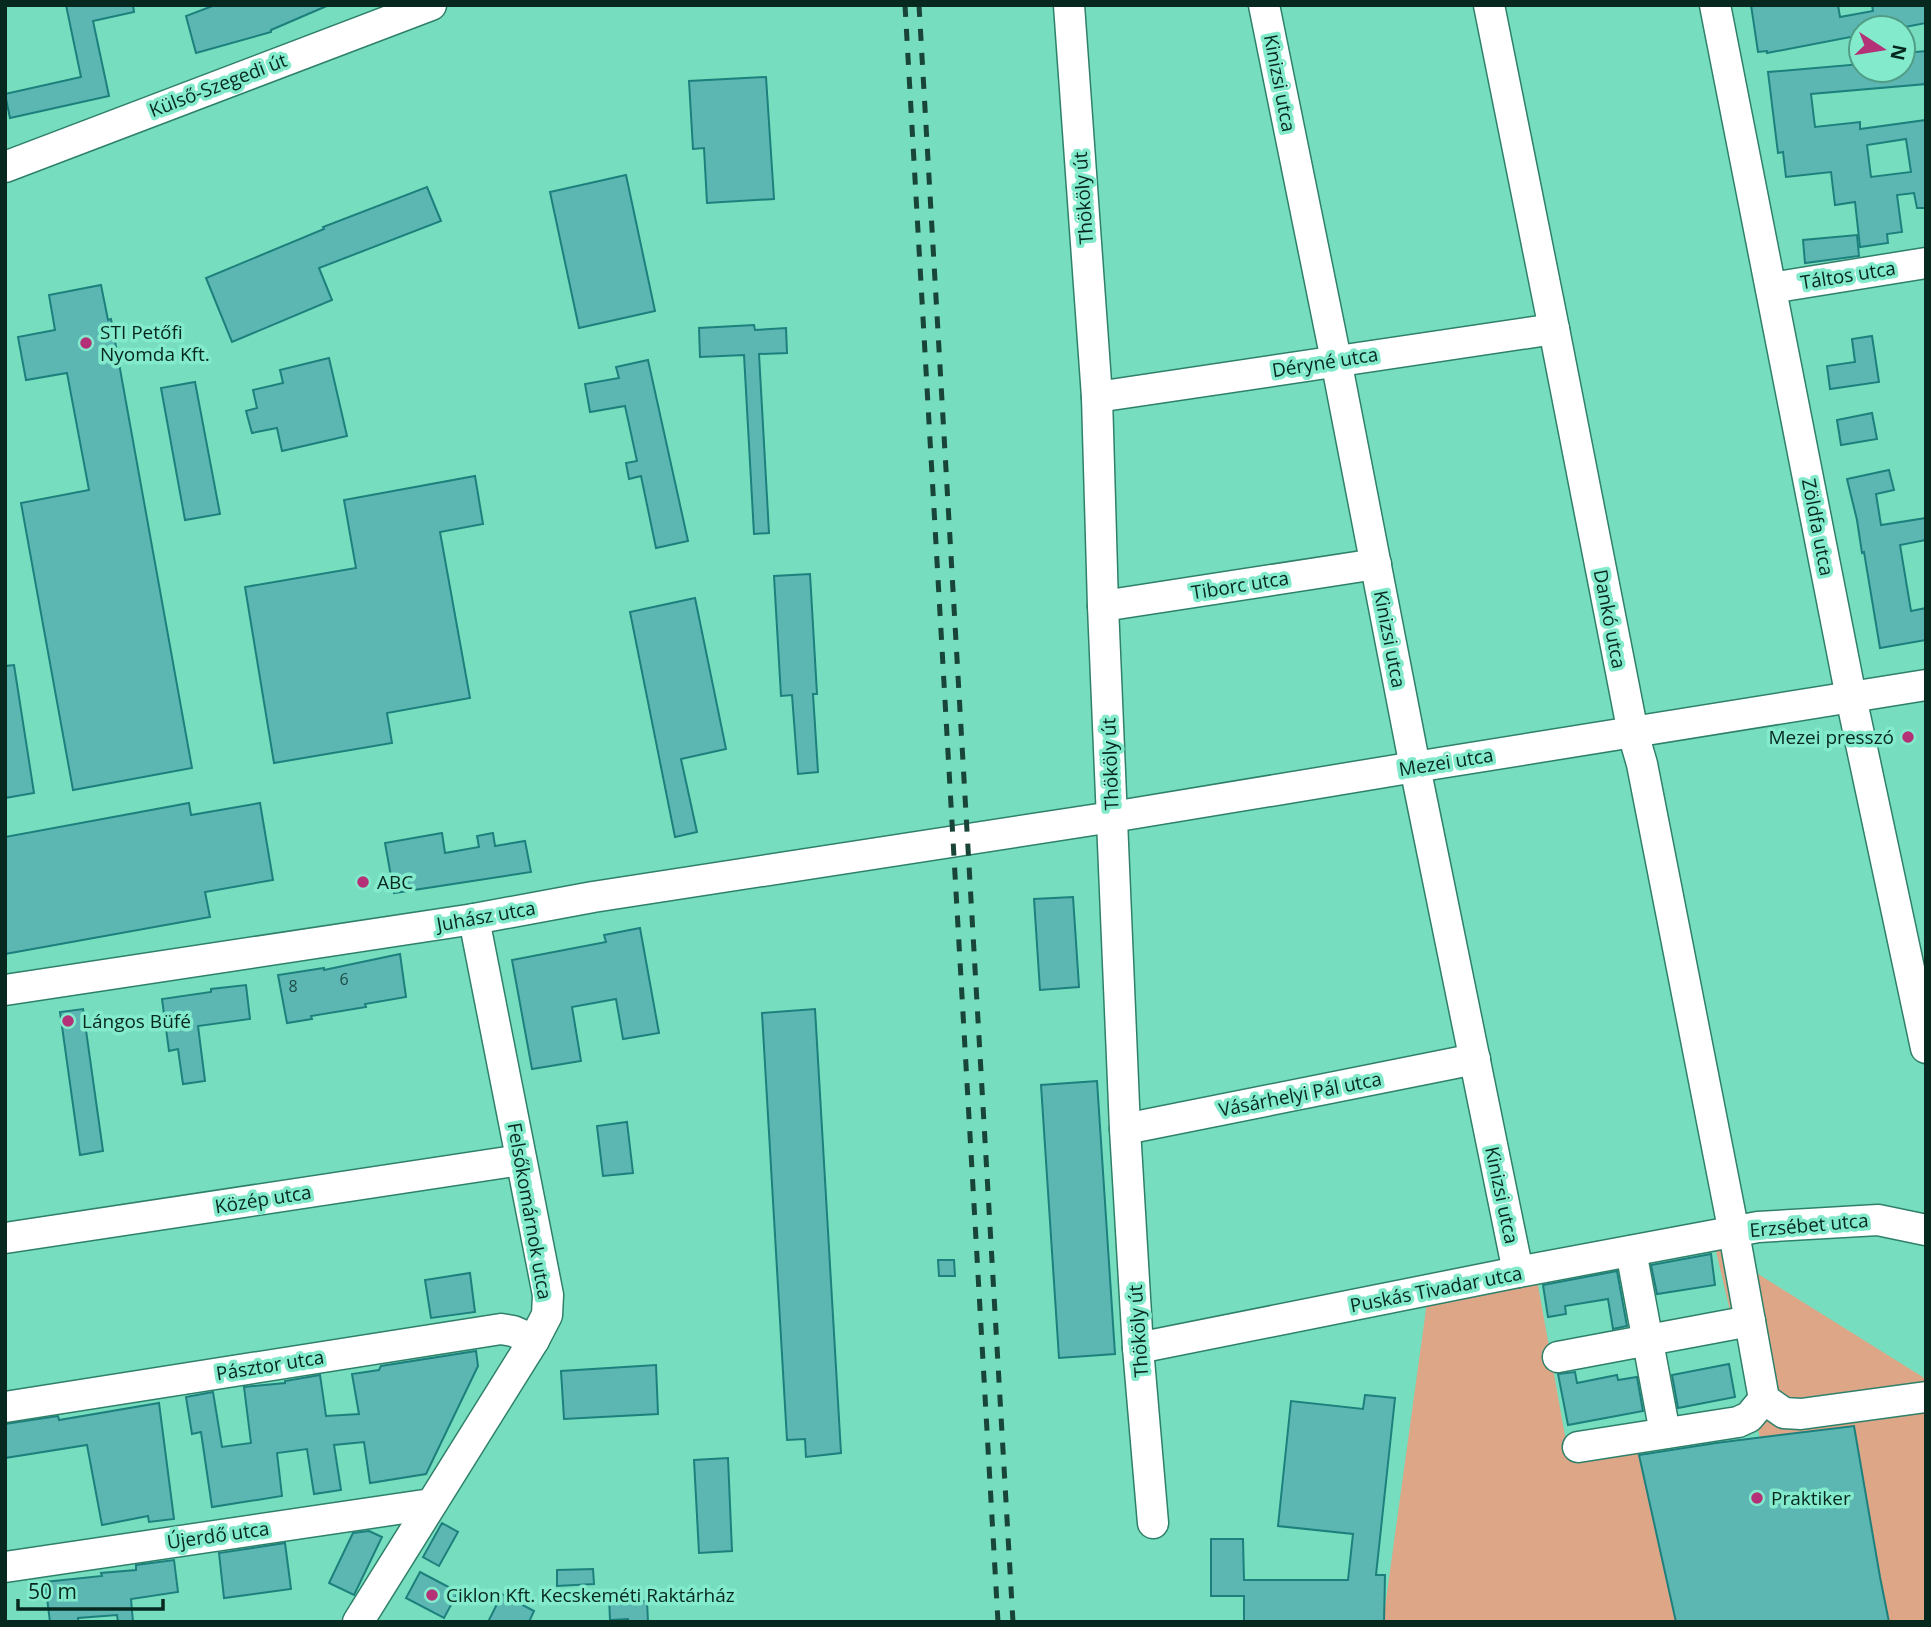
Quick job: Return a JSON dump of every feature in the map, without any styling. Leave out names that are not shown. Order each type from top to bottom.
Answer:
[{"type":"street","name":"Külső-Szegedi út","points":[[5,167],[430,5]]},
{"type":"street","name":"Thököly út","points":[[1069,5],[1097,397],[1125,1129],[1138,1348],[1153,1523]]},
{"type":"street","name":"Kinizsi utca","points":[[1264,5],[1518,1272]]},
{"type":"street","name":"Dankó utca","points":[[1489,5],[1633,733],[1642,764],[1764,1399]]},
{"type":"street","name":"Zöldfa utca","points":[[1715,5],[1851,697],[1926,1048]]},
{"type":"street","name":"Táltos utca","points":[[1771,288],[1926,263]]},
{"type":"street","name":"Déryné utca","points":[[1097,397],[1554,328]]},
{"type":"street","name":"Tiborc utca","points":[[1103,606],[1376,564]]},
{"type":"street","name":"Mezei utca","points":[[967,840],[1926,685]]},
{"type":"street","name":"Juhász utca","points":[[5,990],[474,919],[593,897],[967,840]]},
{"type":"street","name":"Felsőkomárnok utca","points":[[358,1622],[547,1315],[548,1295],[474,919]]},
{"type":"street","name":"Vásárhelyi Pál utca","points":[[1125,1129],[1475,1059]]},
{"type":"street","name":"Közép utca","points":[[5,1238],[521,1160]]},
{"type":"street","name":"Erzsébet utca","points":[[1734,1233],[1758,1227],[1878,1220],[1926,1230]]},
{"type":"street","name":"Puskás Tivadar utca","points":[[1138,1348],[1518,1272],[1734,1233]]},
{"type":"street","points":[[1631,1251],[1665,1433]]},
{"type":"street","points":[[1558,1357],[1750,1321]]},
{"type":"street","name":"Pásztor utca","points":[[5,1407],[501,1329],[534,1340]]},
{"type":"street","points":[[1578,1447],[1738,1422],[1749,1417],[1764,1399],[1784,1413],[1801,1414],[1926,1397]]},
{"type":"street","name":"Újerdő utca","points":[[5,1567],[431,1504]]},
{"type":"shaded area","points":[[1715,1247],[1926,1379],[1926,1622],[1889,1622],[1854,1426],[1760,1438]]},
{"type":"shaded area","points":[[1536,1274],[1569,1458],[1638,1453],[1676,1622],[1383,1622],[1427,1302]]},
{"type":"building","points":[[66,5],[133,5],[134,12],[93,21],[109,96],[10,118],[5,94],[81,77]]},
{"type":"building","points":[[215,5],[329,5],[271,32],[196,53],[186,16]]},
{"type":"building","points":[[1751,5],[1838,5],[1840,17],[1847,16],[1847,38],[1767,53],[1758,52]]},
{"type":"building","points":[[1872,5],[1926,5],[1926,23],[1917,25],[1917,14],[1856,14],[1873,11]]},
{"type":"building","points":[[1926,51],[1926,84],[1811,94],[1815,127],[1860,122],[1860,129],[1926,120],[1926,208],[1917,208],[1914,193],[1897,195],[1902,232],[1887,234],[1888,243],[1860,247],[1855,202],[1835,205],[1831,172],[1786,177],[1783,152],[1778,153],[1768,72],[1847,65],[1847,84],[1917,84],[1917,52]],"holes":[[[1906,139],[1911,172],[1871,177],[1867,145]]]},
{"type":"building","points":[[766,77],[774,199],[707,203],[704,148],[693,149],[689,81]]},
{"type":"building","points":[[626,175],[655,311],[579,328],[550,192]]},
{"type":"building","points":[[427,187],[441,221],[319,268],[332,300],[232,342],[206,278],[324,229],[323,227]]},
{"type":"building","points":[[1857,235],[1859,256],[1805,263],[1803,240]]},
{"type":"building","points":[[101,285],[108,320],[111,319],[192,768],[73,790],[21,503],[89,490],[67,373],[26,380],[18,337],[55,330],[49,295]]},
{"type":"building","points":[[754,325],[755,330],[786,328],[787,353],[759,354],[769,533],[754,534],[744,355],[700,357],[699,328]]},
{"type":"building","points":[[1872,336],[1879,382],[1830,389],[1827,366],[1855,362],[1852,339]]},
{"type":"building","points":[[329,358],[347,436],[282,451],[277,428],[252,433],[246,411],[257,408],[253,390],[283,383],[280,370]]},
{"type":"building","points":[[648,360],[688,541],[656,548],[641,476],[629,479],[626,463],[637,461],[625,406],[590,412],[585,384],[619,378],[616,367]]},
{"type":"building","points":[[195,382],[220,514],[185,520],[161,388]]},
{"type":"building","points":[[1872,413],[1877,439],[1841,445],[1837,420]]},
{"type":"building","points":[[1889,470],[1894,490],[1876,494],[1881,525],[1926,518],[1926,540],[1900,545],[1911,611],[1926,608],[1926,640],[1880,648],[1864,552],[1862,553],[1847,479]]},
{"type":"building","points":[[475,476],[483,524],[440,532],[470,698],[387,713],[392,743],[274,763],[245,587],[356,568],[344,500]]},
{"type":"building","points":[[810,574],[817,694],[813,694],[818,772],[798,774],[792,695],[781,696],[774,576]]},
{"type":"building","points":[[695,598],[726,749],[681,759],[697,832],[675,837],[630,612]]},
{"type":"building","points":[[14,665],[34,793],[5,798],[5,666]]},
{"type":"building","points":[[189,803],[191,815],[260,803],[273,880],[205,892],[210,917],[5,954],[5,837]]},
{"type":"building","points":[[442,833],[445,853],[479,847],[477,836],[493,833],[495,846],[525,841],[531,872],[394,893],[385,843]]},
{"type":"building","points":[[1073,897],[1079,987],[1040,990],[1034,899]]},
{"type":"building","points":[[640,928],[659,1033],[623,1039],[616,999],[572,1007],[581,1061],[532,1069],[512,960],[606,942],[604,935]]},
{"type":"building","points":[[400,954],[406,997],[287,1023],[278,975],[324,970]]},
{"type":"building","points":[[246,985],[250,1019],[198,1026],[205,1081],[183,1084],[178,1049],[169,1051],[162,999]]},
{"type":"building","points":[[83,1009],[103,1151],[80,1155],[60,1012]]},
{"type":"building","points":[[815,1009],[841,1453],[806,1457],[805,1439],[787,1440],[762,1013]]},
{"type":"building","points":[[1097,1081],[1115,1354],[1059,1358],[1041,1085]]},
{"type":"building","points":[[627,1122],[633,1173],[603,1176],[597,1126]]},
{"type":"building","points":[[1711,1254],[1715,1285],[1657,1294],[1651,1265]]},
{"type":"building","points":[[938,1260],[954,1260],[955,1276],[939,1276]]},
{"type":"building","points":[[1617,1271],[1627,1326],[1613,1329],[1608,1299],[1565,1306],[1566,1314],[1548,1317],[1543,1285]]},
{"type":"building","points":[[470,1273],[475,1312],[431,1318],[425,1280]]},
{"type":"building","points":[[476,1351],[478,1366],[426,1474],[370,1483],[364,1442],[334,1445],[341,1490],[314,1494],[307,1449],[277,1453],[282,1496],[212,1507],[201,1432],[192,1434],[186,1397],[213,1392],[222,1447],[251,1443],[244,1387],[285,1383],[320,1375],[326,1416],[359,1414],[352,1374],[379,1370],[381,1366]]},
{"type":"building","points":[[1729,1364],[1735,1397],[1678,1408],[1672,1375]]},
{"type":"building","points":[[656,1365],[658,1414],[564,1419],[561,1371]]},
{"type":"building","points":[[1575,1372],[1577,1383],[1617,1375],[1618,1380],[1637,1377],[1643,1411],[1568,1425],[1558,1374]]},
{"type":"building","points":[[1365,1395],[1395,1398],[1376,1575],[1385,1575],[1384,1622],[1244,1622],[1244,1596],[1211,1596],[1211,1539],[1243,1539],[1244,1580],[1348,1580],[1353,1534],[1278,1526],[1291,1401],[1363,1409]]},
{"type":"building","points":[[159,1403],[174,1519],[149,1522],[148,1516],[102,1525],[87,1445],[5,1458],[5,1424],[58,1416],[59,1420]]},
{"type":"building","name":"Praktiker","points":[[1854,1426],[1889,1622],[1676,1622],[1639,1455]]},
{"type":"building","points":[[728,1458],[732,1551],[699,1553],[694,1460]]},
{"type":"building","points":[[442,1523],[458,1532],[439,1566],[423,1557]]},
{"type":"building","points":[[369,1531],[382,1537],[354,1595],[329,1583],[353,1533]]},
{"type":"building","points":[[285,1543],[291,1589],[224,1598],[219,1553]]},
{"type":"building","points":[[174,1560],[178,1592],[131,1599],[133,1622],[118,1622],[117,1615],[78,1618],[78,1622],[50,1622],[45,1582],[102,1576],[101,1573],[136,1570],[136,1565]]},
{"type":"building","points":[[593,1569],[594,1584],[557,1586],[557,1570]]},
{"type":"building","name":"Ciklon Kft. Kecskeméti Raktárház","points":[[420,1572],[458,1592],[444,1618],[406,1598]]},
{"type":"building","points":[[502,1594],[534,1611],[529,1622],[488,1622]]},
{"type":"building","points":[[609,1596],[627,1596],[627,1602],[647,1601],[648,1622],[610,1620]]},
{"type":"railway","points":[[905,5],[998,1622]]},
{"type":"railway","points":[[919,5],[1013,1622]]},
{"type":"place","name":"STI Petőfi Nyomda Kft.","points":[[86,343]]},
{"type":"place","name":"Mezei presszó","points":[[1908,737]]},
{"type":"place","name":"ABC","points":[[363,882]]},
{"type":"place","name":"Lángos Büfé","points":[[68,1021]]},
{"type":"place","name":"Praktiker","points":[[1757,1498]]},
{"type":"place","name":"Ciklon Kft. Kecskeméti Raktárház","points":[[432,1595]]}]
